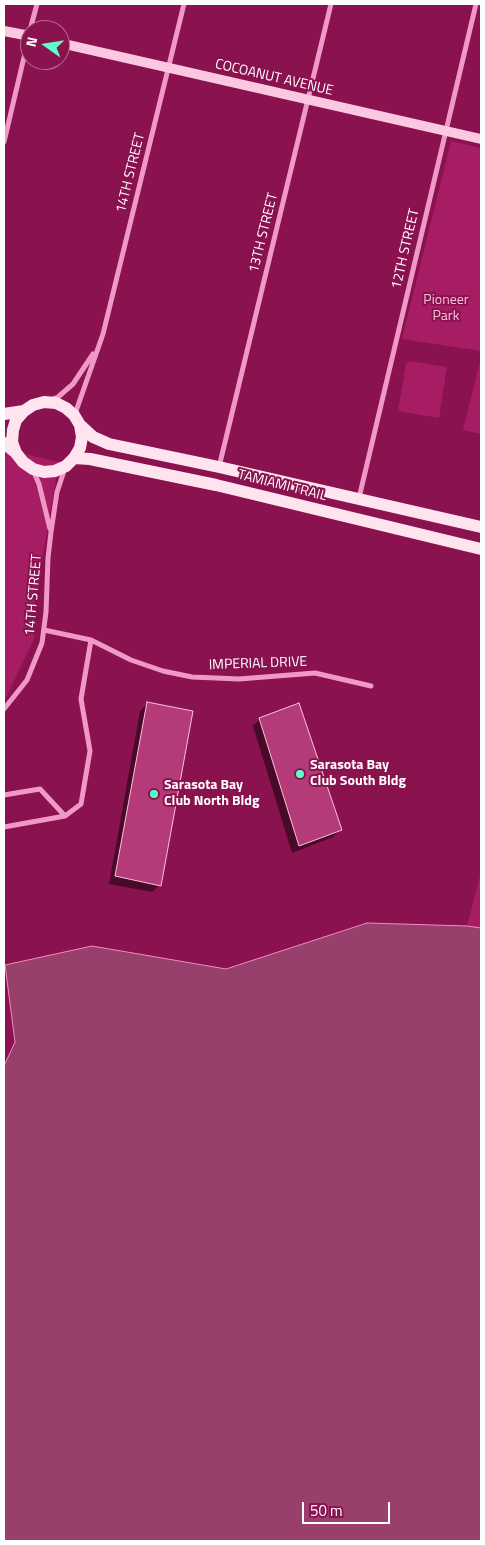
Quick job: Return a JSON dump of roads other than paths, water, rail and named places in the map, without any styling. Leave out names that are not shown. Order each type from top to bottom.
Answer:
[{"type":"main road","name":"TAMIAMI TRAIL","points":[[44,402],[56,403],[66,408],[93,437],[109,444],[359,498],[481,527]]},
{"type":"main road","points":[[16,453],[12,442],[16,420],[33,405],[44,402]]},
{"type":"main road","points":[[4,414],[24,411]]},
{"type":"main road","points":[[70,462],[80,448],[82,436],[77,420]]},
{"type":"main road","points":[[4,443],[32,469]]},
{"type":"main road","name":"TAMIAMI TRAIL","points":[[32,469],[44,472],[55,471],[70,462],[90,459],[216,485],[481,549]]},
{"type":"street","points":[[33,20],[37,4]]},
{"type":"street","name":"14TH STREET","points":[[77,420],[103,334],[184,4]]},
{"type":"street","name":"13TH STREET","points":[[219,467],[331,4]]},
{"type":"street","name":"12TH STREET","points":[[359,498],[476,4]]},
{"type":"street","points":[[4,31],[20,32]]},
{"type":"street","name":"COCOANUT AVENUE","points":[[70,45],[481,139]]},
{"type":"street","points":[[4,142],[21,70]]},
{"type":"street","name":"14TH STREET","points":[[44,402],[58,397],[72,384],[98,347]]},
{"type":"street","name":"14TH STREET","points":[[4,709],[27,680],[38,655],[44,630],[48,558],[57,492],[70,462]]},
{"type":"street","name":"14TH STREET","points":[[32,469],[39,484],[51,532]]},
{"type":"street","name":"IMPERIAL DRIVE","points":[[44,630],[103,644],[131,660],[163,672],[239,679],[315,673],[371,686]]},
{"type":"street","points":[[4,827],[65,816],[81,804],[90,751],[80,699],[91,640]]},
{"type":"street","points":[[4,795],[40,789],[65,816]]},
{"type":"place","name":"Sarasota Bay Club South Bldg","points":[[300,774]]},
{"type":"place","name":"Sarasota Bay Club North Bldg","points":[[154,794]]},
{"type":"park label","name":"Pioneer Park","points":[[446,310]]}]
